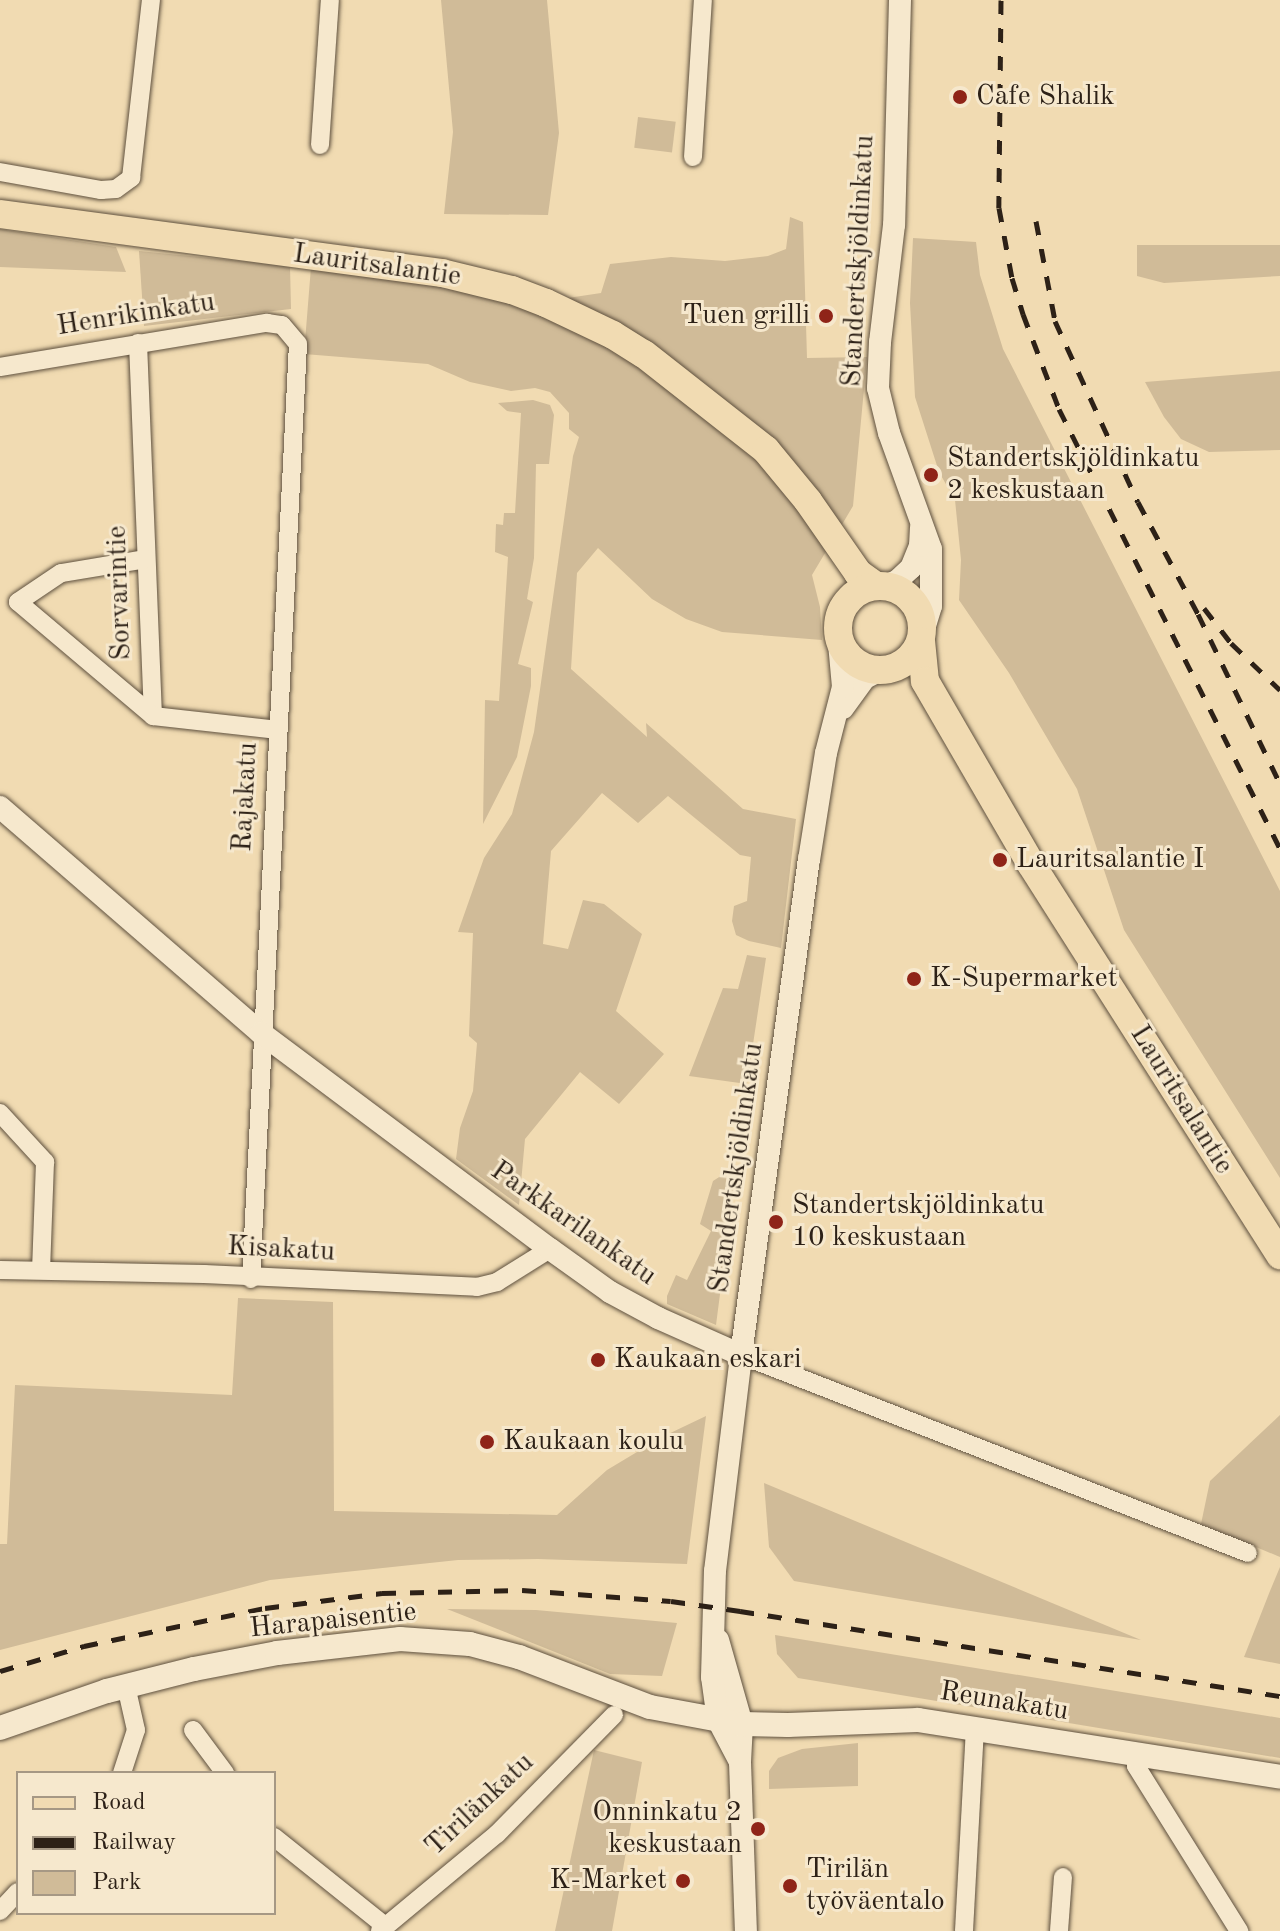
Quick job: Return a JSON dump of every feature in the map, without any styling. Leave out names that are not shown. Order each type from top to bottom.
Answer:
[{"type":"main road","name":"Lauritsalantie","points":[[0,214],[442,273],[512,290],[613,335],[766,450],[789,476],[858,573],[880,586]]},
{"type":"main road","name":"Lauritsalantie","points":[[720,414],[772,477],[834,571],[841,596],[840,612]]},
{"type":"main road","points":[[880,586],[912,602],[922,637],[909,660],[881,671],[854,661],[839,643],[840,612],[856,592],[880,586]]},
{"type":"main road","name":"Lauritsalantie","points":[[922,637],[921,667],[925,681],[1031,864]]},
{"type":"main road","name":"Lauritsalantie","points":[[881,671],[897,679],[919,702],[1031,864],[1280,1255]]},
{"type":"main road","name":"Harapaisentie","points":[[0,1728],[126,1686],[277,1653],[400,1639],[470,1644],[519,1657],[650,1707],[730,1722]]},
{"type":"main road","name":"Reunakatu","points":[[730,1722],[788,1725],[889,1719],[975,1727],[1280,1777]]},
{"type":"street","points":[[0,172],[101,190],[116,189],[131,178],[151,0]]},
{"type":"street","points":[[320,145],[330,0]]},
{"type":"street","points":[[693,157],[703,0]]},
{"type":"street","name":"Standertskjöldinkatu","points":[[900,0],[894,225],[880,342],[878,388],[889,433],[931,549],[931,606],[922,637]]},
{"type":"street","name":"Henrikinkatu","points":[[0,367],[257,324],[282,325]]},
{"type":"street","name":"Rajakatu","points":[[251,1279],[261,1033],[299,351],[296,339],[282,325]]},
{"type":"street","name":"Sorvarintie","points":[[138,343],[153,716]]},
{"type":"street","name":"Standertskjöldinkatu","points":[[880,586],[905,575],[916,558],[920,519]]},
{"type":"street","points":[[146,559],[61,573],[18,602],[153,716],[278,730]]},
{"type":"street","name":"Standertskjöldinkatu","points":[[746,1931],[740,1762],[730,1722],[712,1677],[715,1571],[741,1355],[817,807],[826,753],[838,716],[844,672],[839,643]]},
{"type":"street","name":"Standertskjöldinkatu","points":[[838,716],[865,678],[881,671]]},
{"type":"street","name":"Parkkarilankatu","points":[[0,807],[261,1033],[610,1292],[741,1355],[1248,1553]]},
{"type":"street","points":[[0,1113],[45,1162],[41,1270]]},
{"type":"street","name":"Kisakatu","points":[[0,1270],[477,1287],[497,1282],[526,1261],[550,1249]]},
{"type":"street","points":[[123,1771],[136,1730],[126,1686]]},
{"type":"street","name":"Tirilänkatu","points":[[382,1929],[497,1834],[614,1715]]},
{"type":"street","points":[[964,1931],[975,1727]]},
{"type":"street","points":[[193,1730],[224,1771]]},
{"type":"street","points":[[1136,1754],[1136,1766],[1239,1931]]},
{"type":"street","points":[[276,1839],[382,1929]]},
{"type":"street","points":[[1059,1931],[1063,1877]]},
{"type":"street","points":[[0,1911],[16,1894]]},
{"type":"green space","points":[[441,0],[547,0],[559,133],[548,215],[444,214],[453,132]]},
{"type":"green space","points":[[638,117],[676,122],[672,152],[634,148]]},
{"type":"green space","points":[[790,217],[803,222],[807,358],[867,357],[853,506],[812,575],[820,607],[822,640],[722,632],[686,619],[652,599],[598,548],[577,573],[571,669],[647,737],[646,723],[743,809],[796,819],[781,948],[736,935],[732,921],[734,906],[747,901],[751,857],[740,855],[668,796],[638,823],[602,793],[551,851],[543,944],[568,949],[583,900],[604,904],[642,934],[616,1011],[664,1054],[619,1104],[580,1072],[525,1139],[519,1205],[456,1159],[460,1128],[473,1091],[477,1043],[469,1036],[473,933],[458,932],[484,858],[512,814],[534,732],[573,456],[579,437],[569,429],[569,413],[550,392],[535,388],[511,391],[470,382],[428,364],[304,354],[311,267],[403,277],[521,305],[601,293],[610,264],[671,257],[725,261],[768,256],[786,249]]},
{"type":"green space","points":[[0,229],[116,247],[126,272],[0,267]]},
{"type":"green space","points":[[913,238],[976,242],[980,275],[1003,349],[1280,891],[1280,1178],[1124,930],[1077,789],[1009,673],[959,600],[961,560],[955,500],[939,472],[915,397],[910,303]]},
{"type":"green space","points":[[1137,245],[1280,245],[1280,276],[1164,283],[1137,276]]},
{"type":"green space","points":[[139,251],[290,266],[291,309],[144,326]]},
{"type":"green space","points":[[1280,371],[1280,450],[1209,452],[1181,439],[1164,417],[1145,382]]},
{"type":"green space","points":[[533,400],[550,405],[554,415],[549,464],[536,464],[534,558],[527,599],[533,602],[518,664],[531,668],[531,686],[517,757],[483,824],[485,700],[499,701],[508,557],[495,552],[496,524],[503,525],[504,513],[515,513],[521,413],[507,411],[498,403]]},
{"type":"green space","points":[[747,955],[766,958],[747,1084],[689,1076],[723,988],[738,989]]},
{"type":"green space","points":[[736,1171],[716,1325],[667,1304],[667,1296],[676,1275],[687,1280],[711,1231],[700,1224],[713,1181],[727,1172]]},
{"type":"green space","points":[[238,1298],[333,1302],[334,1511],[557,1515],[607,1470],[662,1437],[706,1416],[687,1564],[458,1560],[270,1580],[0,1650],[0,1544],[7,1544],[15,1385],[232,1395]]},
{"type":"green space","points":[[1280,1415],[1280,1557],[1201,1524],[1210,1481]]},
{"type":"green space","points":[[764,1483],[1141,1640],[794,1581],[769,1547]]},
{"type":"green space","points":[[1280,1567],[1280,1664],[1244,1657]]},
{"type":"green space","points":[[447,1609],[536,1610],[677,1623],[662,1676],[610,1674]]},
{"type":"green space","points":[[775,1635],[1280,1718],[1280,1758],[798,1678],[777,1654]]},
{"type":"green space","points":[[858,1743],[858,1786],[769,1789],[769,1771],[778,1758],[802,1749]]},
{"type":"green space","points":[[594,1750],[642,1762],[612,1931],[555,1931]]},
{"type":"railway","points":[[1001,0],[999,208],[1012,278],[1023,314],[1059,409],[1280,849]]},
{"type":"railway","points":[[1036,221],[1055,321],[1138,502],[1198,614],[1280,784]]},
{"type":"railway","points":[[1204,608],[1231,643],[1280,690]]},
{"type":"railway","points":[[0,1671],[84,1646],[265,1608],[382,1593],[522,1590],[671,1601],[1280,1696]]},
{"type":"place","name":"Cafe Shalik","points":[[960,97]]},
{"type":"place","name":"Tuen grilli","points":[[826,316]]},
{"type":"place","name":"Standertskjöldinkatu 2 keskustaan","points":[[931,475]]},
{"type":"place","name":"Lauritsalantie I","points":[[1000,860]]},
{"type":"place","name":"K-Supermarket","points":[[914,979]]},
{"type":"place","name":"Standertskjöldinkatu 10 keskustaan","points":[[776,1222]]},
{"type":"place","name":"Kaukaan eskari","points":[[598,1360]]},
{"type":"place","name":"Kaukaan koulu","points":[[487,1442]]},
{"type":"place","name":"Onninkatu 2 keskustaan","points":[[758,1829]]},
{"type":"place","name":"K-Market","points":[[683,1881]]},
{"type":"place","name":"Tirilän työväentalo","points":[[790,1886]]}]
